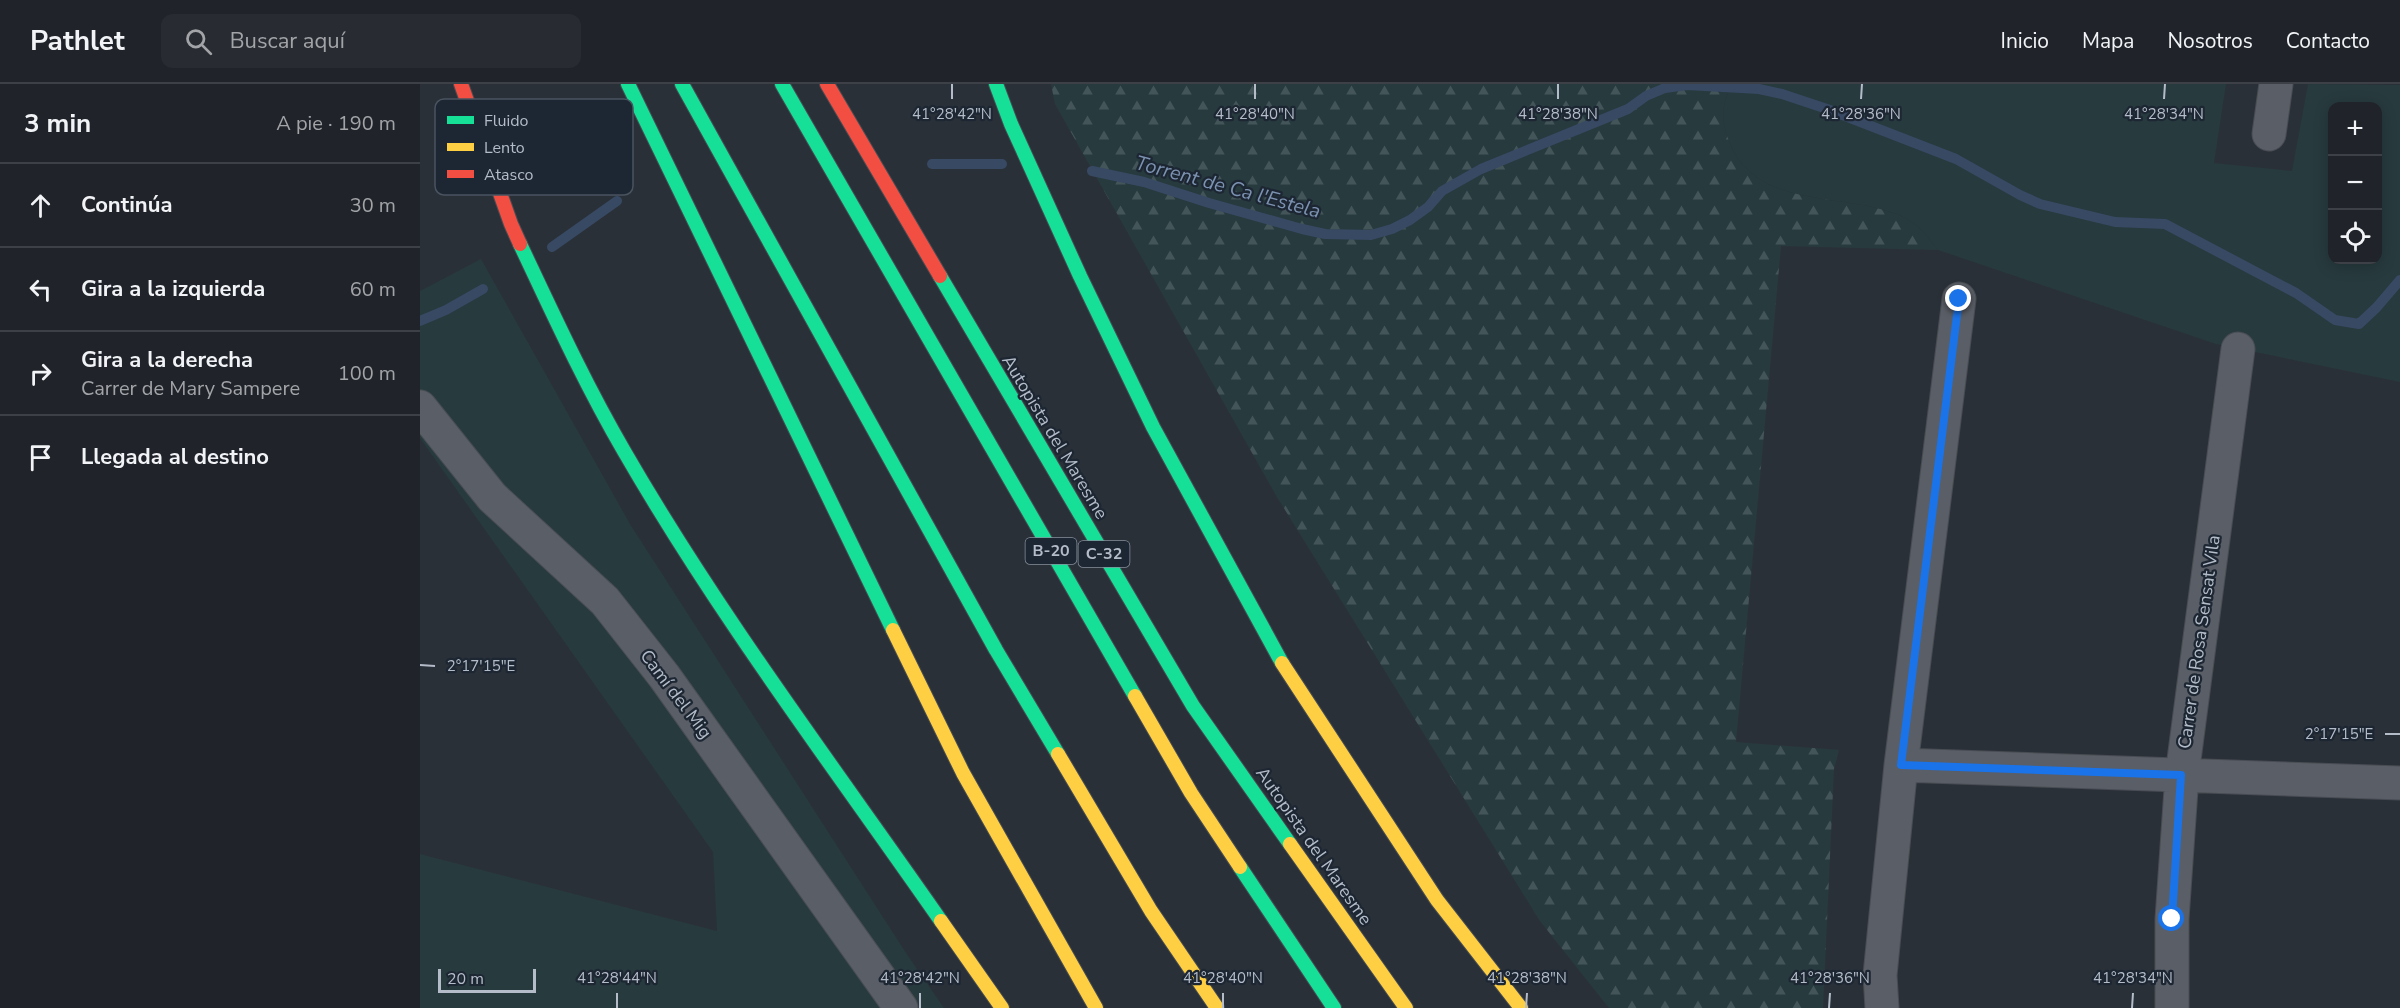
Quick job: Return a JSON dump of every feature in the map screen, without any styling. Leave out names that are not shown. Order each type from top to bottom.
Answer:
[{"type":"highway","points":[[461,84],[466,99]]},
{"type":"highway","points":[[628,84],[963,773],[1096,1008]]},
{"type":"highway","points":[[682,84],[996,650],[1151,911],[1217,1008]]},
{"type":"highway","name":"B-20","points":[[782,84],[1191,793],[1334,1008]]},
{"type":"highway","name":"Autopista del Maresme","points":[[827,84],[1193,706],[1406,1008]]},
{"type":"highway","points":[[996,84],[1011,124],[1080,276],[1152,427],[1278,657],[1437,900],[1521,1008]]},
{"type":"highway","points":[[501,195],[511,224],[562,333],[623,450],[708,588],[1002,1008]]},
{"type":"street","points":[[2269,134],[2276,84]]},
{"type":"street","points":[[1882,1008],[1880,975],[1901,765],[1959,299]]},
{"type":"street","name":"Carrer de Rosa Sensat Vila","points":[[2172,1008],[2172,919],[2181,775],[2238,349]]},
{"type":"street","name":"Camí del Mig","points":[[420,407],[492,497],[605,601],[664,676],[901,1008]]},
{"type":"street","points":[[1901,765],[2400,783]]},
{"type":"green space","points":[[1051,84],[1731,84],[1723,112],[1726,133],[1742,164],[1760,179],[1782,190],[1882,210],[1905,218],[1927,236],[1938,250],[1781,246],[1736,742],[1839,750],[1834,769],[1823,1008],[1609,1008],[1540,921],[1277,497],[1055,104]]},
{"type":"green space","points":[[1731,84],[2226,84],[2214,163],[2292,171],[2308,84],[2400,85],[2400,382],[2216,344],[1938,250],[1915,224],[1905,218],[1858,204],[1782,190],[1760,179],[1742,164],[1729,141],[1724,125],[1724,106]]},
{"type":"green space","points":[[481,259],[630,524],[908,956],[944,1008],[420,1008],[420,854],[717,931],[713,852],[420,438],[420,291]]},
{"type":"waterway","name":"Torrent de Ca l'Estela","points":[[1092,171],[1144,182],[1302,229],[1325,234],[1371,235],[1392,229],[1410,220],[1428,207],[1442,191],[1481,169],[1628,109],[1646,96],[1665,88],[1687,85],[1759,89],[1827,109],[1956,159],[2040,204],[2115,222],[2165,224],[2296,293],[2335,320],[2359,324],[2400,280]]},
{"type":"waterway","name":"Torrent de Ca l'Estela","points":[[932,164],[1002,164]]},
{"type":"waterway","name":"Torrent de Ca l'Estela","points":[[552,247],[617,201]]},
{"type":"waterway","name":"Torrent de Ca l'Estela","points":[[420,321],[446,310],[483,289]]},
{"type":"traffic: fast","points":[[628,84],[893,630]]},
{"type":"traffic: fast","points":[[682,84],[996,650],[1058,754]]},
{"type":"traffic: fast","points":[[782,84],[1135,696]]},
{"type":"traffic: fast","points":[[996,84],[1011,124],[1080,276],[1153,427],[1282,663]]},
{"type":"traffic: fast","points":[[520,244],[596,400],[660,512],[777,689],[941,921]]},
{"type":"traffic: fast","points":[[940,276],[1193,706],[1290,844]]},
{"type":"traffic: fast","points":[[1240,867],[1334,1008]]},
{"type":"traffic: slow","points":[[893,630],[963,773],[1096,1008]]},
{"type":"traffic: slow","points":[[1282,663],[1437,900],[1521,1008]]},
{"type":"traffic: slow","points":[[1135,696],[1191,793],[1240,867]]},
{"type":"traffic: slow","points":[[1058,754],[1151,911],[1217,1008]]},
{"type":"traffic: slow","points":[[1290,844],[1406,1008]]},
{"type":"traffic: slow","points":[[941,921],[1002,1008]]},
{"type":"traffic: jam","points":[[461,84],[466,99]]},
{"type":"traffic: jam","points":[[827,84],[940,276]]},
{"type":"traffic: jam","points":[[501,195],[520,244]]},
{"type":"route","points":[[1959,299],[1901,765],[2181,775],[2172,919]]}]
